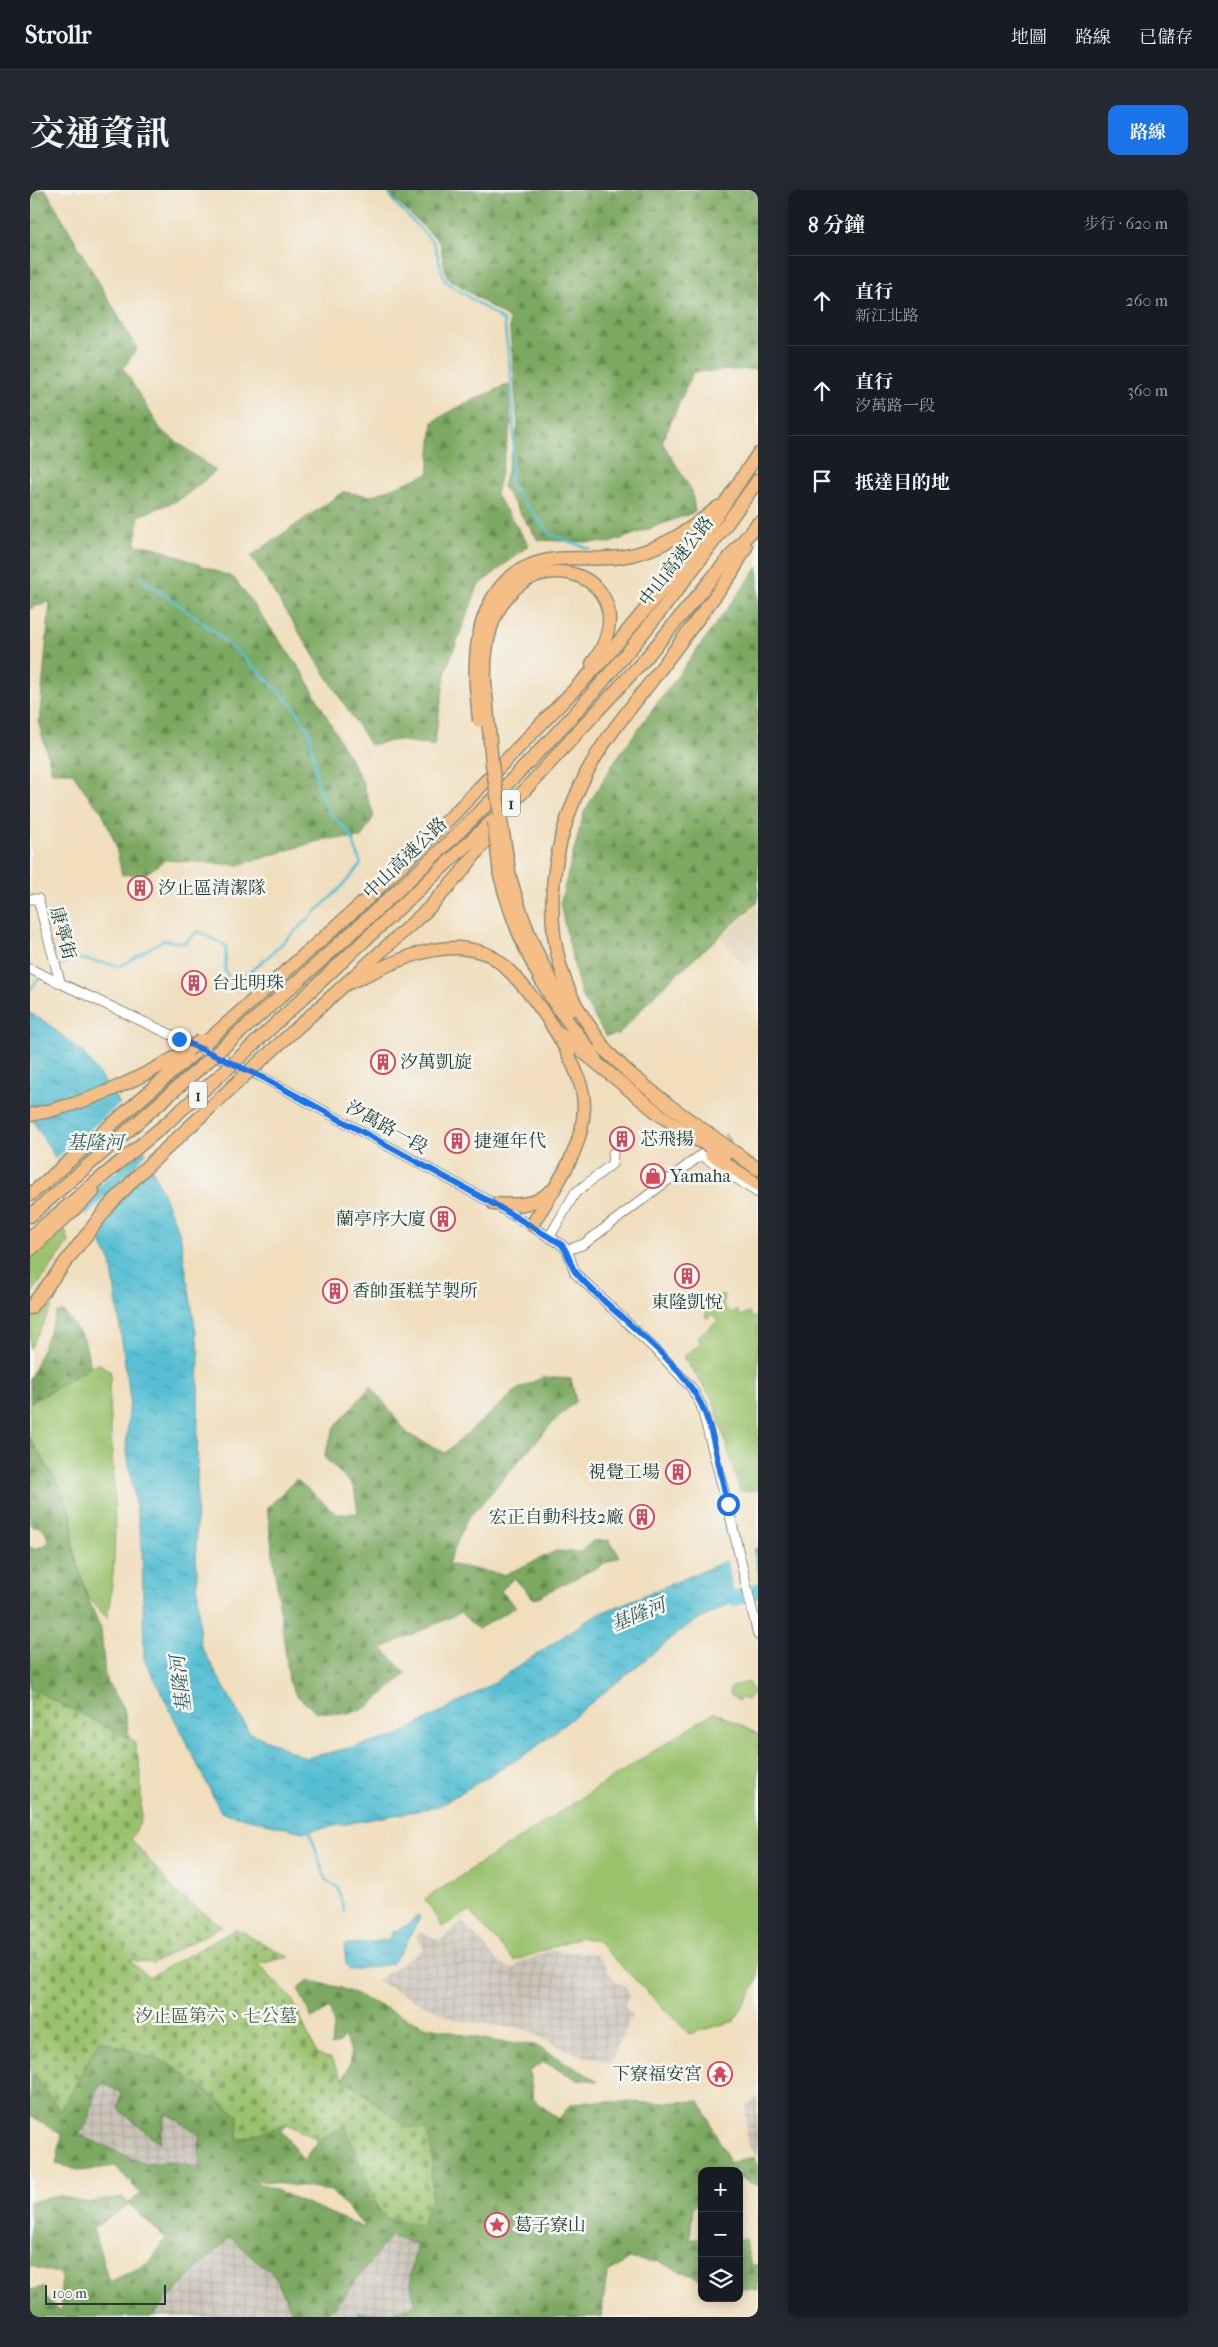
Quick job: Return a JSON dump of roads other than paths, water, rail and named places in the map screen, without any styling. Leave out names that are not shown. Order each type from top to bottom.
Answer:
[{"type":"highway","points":[[30,1195],[143,1098],[191,1052],[366,900],[453,815],[605,658],[653,602],[689,557],[758,454]]},
{"type":"highway","name":"中山高速公路","points":[[30,1216],[358,929],[482,808],[574,713],[703,557],[758,480]]},
{"type":"highway","points":[[599,1064],[552,1000],[524,948],[507,904],[492,764],[476,646],[481,621],[496,592],[516,573],[529,566],[556,559],[620,557],[650,549],[669,542],[694,527],[724,503]]},
{"type":"highway","points":[[607,1052],[577,1008],[570,994],[556,945],[551,891],[560,838],[587,771],[613,732],[732,573],[758,524]]},
{"type":"highway","name":"中山高速公路","points":[[65,1212],[228,1069],[523,792],[645,659],[758,524]]},
{"type":"highway","points":[[480,685],[484,656],[498,608],[523,581],[550,572],[562,572],[591,582],[608,604],[609,621],[605,641],[596,658],[570,694]]},
{"type":"highway","points":[[30,1308],[108,1207],[163,1150],[428,909],[460,874],[523,792]]},
{"type":"highway","points":[[505,876],[543,966],[586,1030],[628,1072],[670,1106],[757,1169]]},
{"type":"highway","points":[[344,985],[405,959],[434,950],[457,948],[474,950],[491,956],[514,975],[554,1028],[577,1071],[584,1104],[582,1126],[567,1168],[532,1225]]},
{"type":"highway","points":[[554,1028],[581,1052],[599,1064],[631,1093],[697,1140],[713,1146],[745,1167],[757,1169]]},
{"type":"highway","points":[[30,1115],[81,1102],[130,1082],[191,1052]]},
{"type":"highway","points":[[697,1140],[706,1151],[758,1187]]},
{"type":"highway","points":[[494,1204],[517,1206],[537,1200],[559,1181]]},
{"type":"highway","points":[[30,1236],[65,1212]]},
{"type":"highway","points":[[30,1250],[65,1212]]},
{"type":"street","name":"康寧街","points":[[30,899],[38,899],[60,982]]},
{"type":"street","name":"汐萬路一段","points":[[30,969],[262,1077],[532,1225],[550,1236],[567,1250]]},
{"type":"street","points":[[550,1236],[575,1193],[612,1164],[613,1153]]},
{"type":"street","points":[[758,1187],[701,1156],[584,1244],[567,1250],[575,1273],[658,1351],[691,1387],[701,1405],[729,1511],[758,1635]]},
{"type":"water","name":"基隆河","points":[[30,1013],[47,1023],[85,1055],[131,1119],[180,1234],[199,1351],[196,1551],[200,1644],[249,1732],[306,1758],[395,1737],[490,1685],[594,1616],[758,1548],[758,1589],[687,1626],[531,1751],[437,1807],[302,1832],[221,1812],[144,1658],[142,1544],[126,1446],[130,1399],[111,1262],[66,1176],[30,1116]]},
{"type":"water","points":[[417,1915],[420,1917],[404,1947],[391,1964],[350,1970],[346,1964],[344,1945],[389,1940],[392,1932],[408,1925]]},
{"type":"waterway","points":[[390,190],[393,201],[434,243],[445,281],[504,321],[514,423],[509,484],[551,535],[590,549]]},
{"type":"waterway","points":[[62,964],[75,958],[121,966],[163,940],[184,943],[198,931],[226,946],[225,971],[231,982],[248,973],[271,954],[337,892],[361,864],[350,833],[328,811],[318,787],[310,733],[294,706],[248,661],[196,617],[140,578]]},
{"type":"waterway","points":[[30,989],[38,980]]},
{"type":"waterway","name":"基隆河","points":[[734,1599],[758,1590]]},
{"type":"waterway","points":[[309,1829],[326,1881],[338,1887],[344,1911]]},
{"type":"tunnel","points":[[717,1146],[732,1137]]},
{"type":"place","name":"汐止區清潔隊","points":[[140,888]]},
{"type":"place","name":"台北明珠","points":[[194,983]]},
{"type":"place","name":"汐萬凱旋","points":[[383,1062]]},
{"type":"place","name":"芯飛揚","points":[[622,1139]]},
{"type":"place","name":"捷運年代","points":[[457,1141]]},
{"type":"place","name":"Yamaha","points":[[653,1176]]},
{"type":"place","name":"蘭亭序大廈","points":[[443,1219]]},
{"type":"place","name":"東隆凱悅","points":[[687,1276]]},
{"type":"place","name":"香帥蛋糕芋製所","points":[[335,1291]]},
{"type":"place","name":"視覺工場","points":[[678,1472]]},
{"type":"place","name":"宏正自動科技2廠","points":[[642,1517]]},
{"type":"place","name":"下寮福安宮","points":[[720,2074]]},
{"type":"place","name":"葛子寮山","points":[[497,2225]]},
{"type":"park label","name":"汐止區第六、七公墓","points":[[216,2016]]}]
